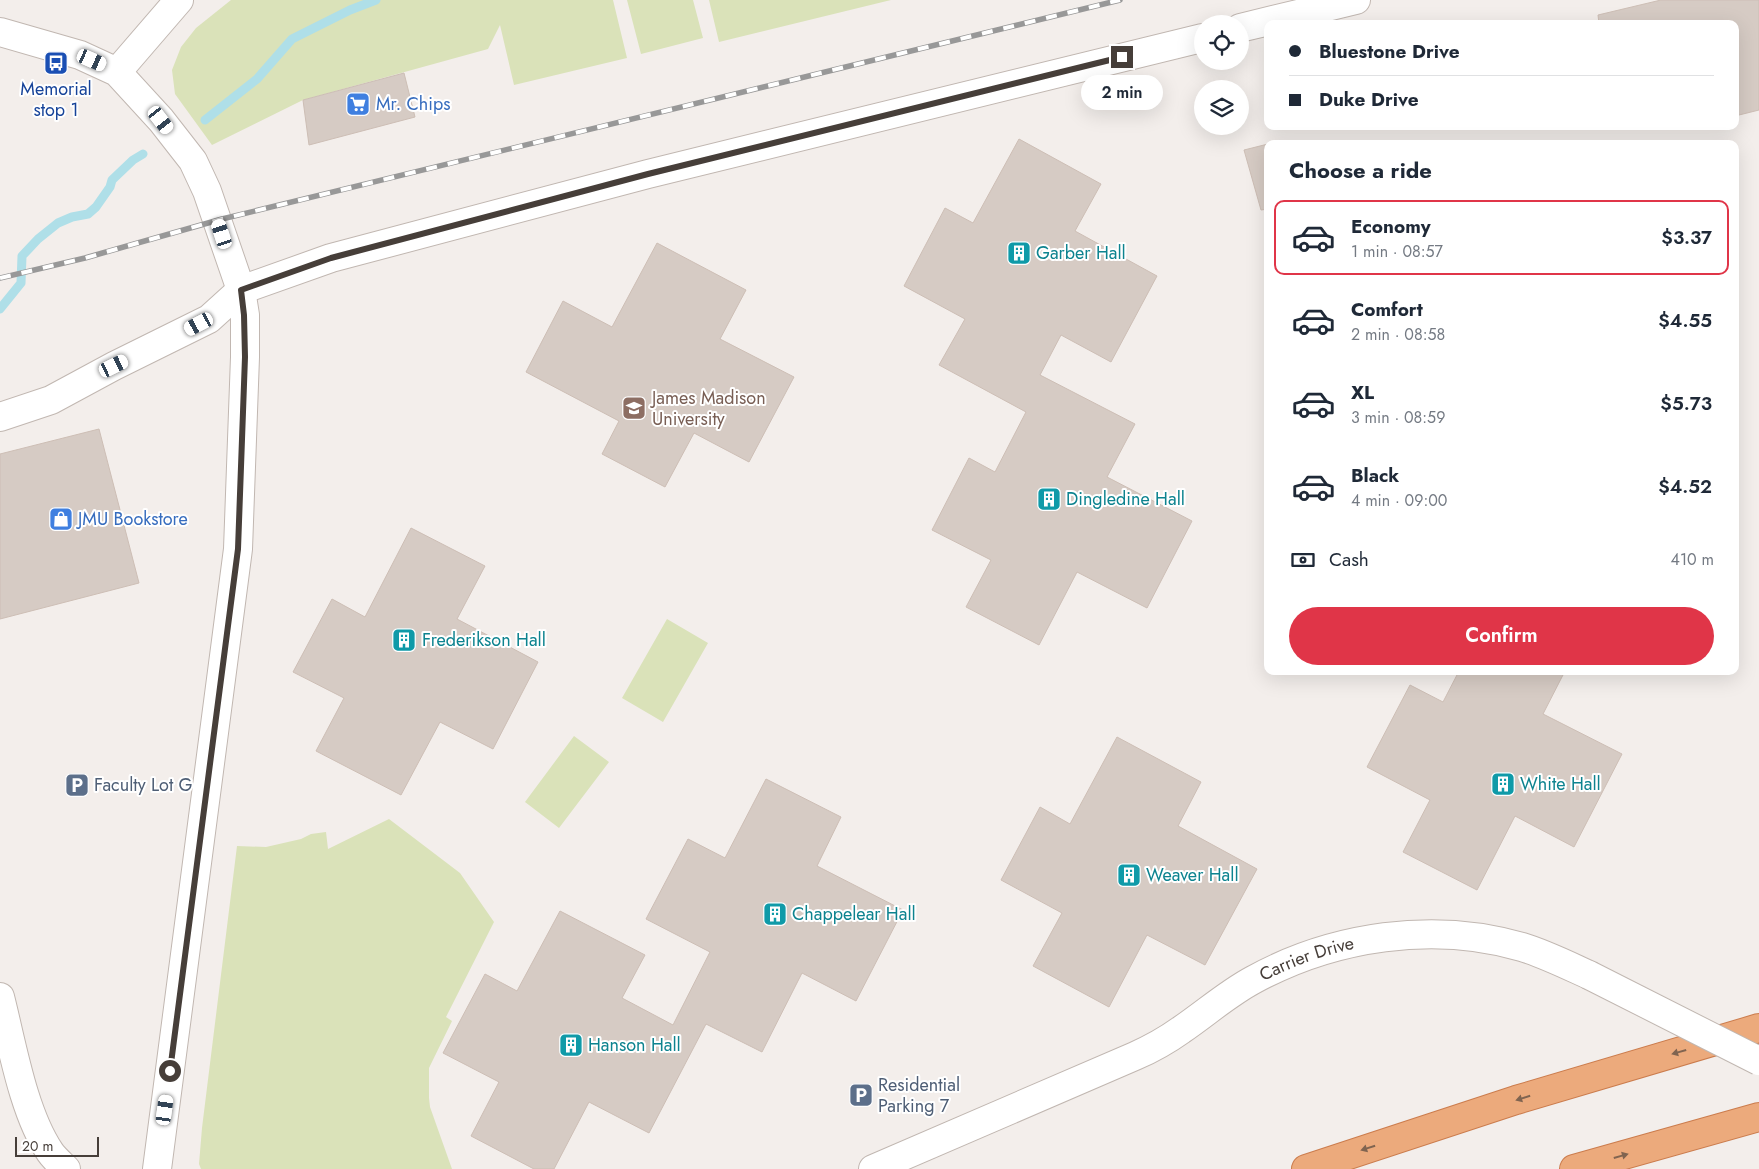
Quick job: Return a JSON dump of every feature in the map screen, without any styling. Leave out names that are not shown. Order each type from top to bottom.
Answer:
[{"type":"highway","points":[[1306,1169],[1516,1100],[1759,1028]]},
{"type":"highway","points":[[1574,1169],[1759,1117]]},
{"type":"street","points":[[117,72],[179,0]]},
{"type":"street","points":[[1273,20],[1356,0]]},
{"type":"street","points":[[1249,26],[1264,22]]},
{"type":"street","points":[[0,32],[80,54],[117,72],[161,120],[193,161],[210,198],[241,290],[244,315],[245,357],[238,549],[157,1169]]},
{"type":"street","points":[[0,417],[50,400],[210,319],[241,290],[331,258],[648,174],[1194,40]]},
{"type":"street","name":"Carrier Drive","points":[[873,1169],[1143,1052],[1182,1030],[1227,996],[1253,980],[1288,963],[1335,948],[1392,936],[1429,934],[1466,936],[1503,942],[1539,952],[1759,1062]]},
{"type":"street","points":[[0,996],[17,1068],[36,1125],[51,1154],[66,1169]]},
{"type":"green space","points":[[231,0],[613,0],[627,58],[514,85],[500,25],[488,49],[303,100],[212,145],[175,94],[172,70],[181,47],[196,28]]},
{"type":"green space","points":[[627,0],[693,0],[703,38],[641,54]]},
{"type":"green space","points":[[709,0],[891,0],[719,42]]},
{"type":"green space","points":[[667,619],[708,643],[663,722],[622,698]]},
{"type":"green space","points":[[574,736],[609,762],[559,828],[525,802]]},
{"type":"green space","points":[[389,819],[460,873],[494,922],[446,1017],[452,1021],[429,1068],[430,1107],[452,1169],[201,1169],[199,1164],[202,1128],[237,846],[266,847],[301,839],[311,834],[326,832],[328,849]]},
{"type":"building","points":[[1661,0],[1759,0],[1759,110],[1739,115],[1739,20],[1599,20],[1598,15]]},
{"type":"building","name":"Mr. Chips","points":[[404,73],[415,117],[309,145],[303,100]]},
{"type":"building","points":[[1019,139],[1101,184],[1075,231],[1157,276],[1111,362],[1061,335],[1040,375],[1135,424],[1107,477],[1192,521],[1147,608],[1077,572],[1039,645],[966,607],[991,560],[932,530],[969,458],[995,472],[1026,412],[939,365],[965,319],[904,286],[945,208],[973,223]]},
{"type":"building","points":[[1264,145],[1264,210],[1261,210],[1244,150]]},
{"type":"building","points":[[657,243],[746,290],[720,339],[794,377],[749,462],[694,433],[665,487],[602,454],[619,421],[526,372],[563,301],[612,327]]},
{"type":"building","name":"JMU Bookstore","points":[[99,429],[139,583],[0,619],[0,454]]},
{"type":"building","name":"Frederikson Hall","points":[[411,528],[485,566],[457,619],[538,662],[493,749],[440,722],[401,795],[316,751],[344,698],[293,672],[332,599],[365,617]]},
{"type":"building","name":"White Hall","points":[[1457,675],[1563,675],[1543,714],[1622,754],[1574,847],[1515,816],[1477,890],[1403,852],[1430,800],[1367,767],[1410,685],[1443,702]]},
{"type":"building","name":"Weaver Hall","points":[[1117,737],[1201,782],[1178,826],[1257,869],[1205,965],[1147,935],[1109,1007],[1033,966],[1062,913],[1001,880],[1040,807],[1070,824]]},
{"type":"building","points":[[766,779],[841,817],[817,866],[903,910],[856,1001],[802,973],[762,1052],[706,1024],[649,1133],[589,1102],[554,1169],[534,1169],[471,1136],[499,1082],[443,1053],[485,974],[517,991],[560,911],[645,955],[622,998],[673,1025],[710,952],[646,919],[688,839],[725,858]]},
{"type":"waterway","points":[[205,120],[257,79],[292,39],[350,10],[376,0]]},
{"type":"waterway","points":[[0,309],[21,283],[22,256],[38,239],[58,223],[72,217],[88,214],[96,207],[110,187],[112,180],[133,160],[143,154]]},
{"type":"railway","points":[[0,278],[85,258],[222,219],[1120,0]]},
{"type":"place","name":"Memorial stop 1","points":[[56,63]]},
{"type":"place","name":"Mr. Chips","points":[[358,104]]},
{"type":"place","name":"Garber Hall","points":[[1019,253]]},
{"type":"place","name":"James Madison University","points":[[634,408]]},
{"type":"place","name":"Dingledine Hall","points":[[1049,499]]},
{"type":"place","name":"JMU Bookstore","points":[[61,519]]},
{"type":"place","name":"Frederikson Hall","points":[[404,640]]},
{"type":"place","name":"White Hall","points":[[1503,784]]},
{"type":"place","name":"Faculty Lot G","points":[[77,785]]},
{"type":"place","name":"Weaver Hall","points":[[1129,875]]},
{"type":"place","name":"Chappelear Hall","points":[[775,914]]},
{"type":"place","name":"Hanson Hall","points":[[571,1045]]},
{"type":"place","name":"Residential Parking 7","points":[[861,1095]]},
{"type":"route","points":[[170,1071],[238,549],[245,357],[244,315],[241,290],[331,258],[648,174],[1122,57]]}]
